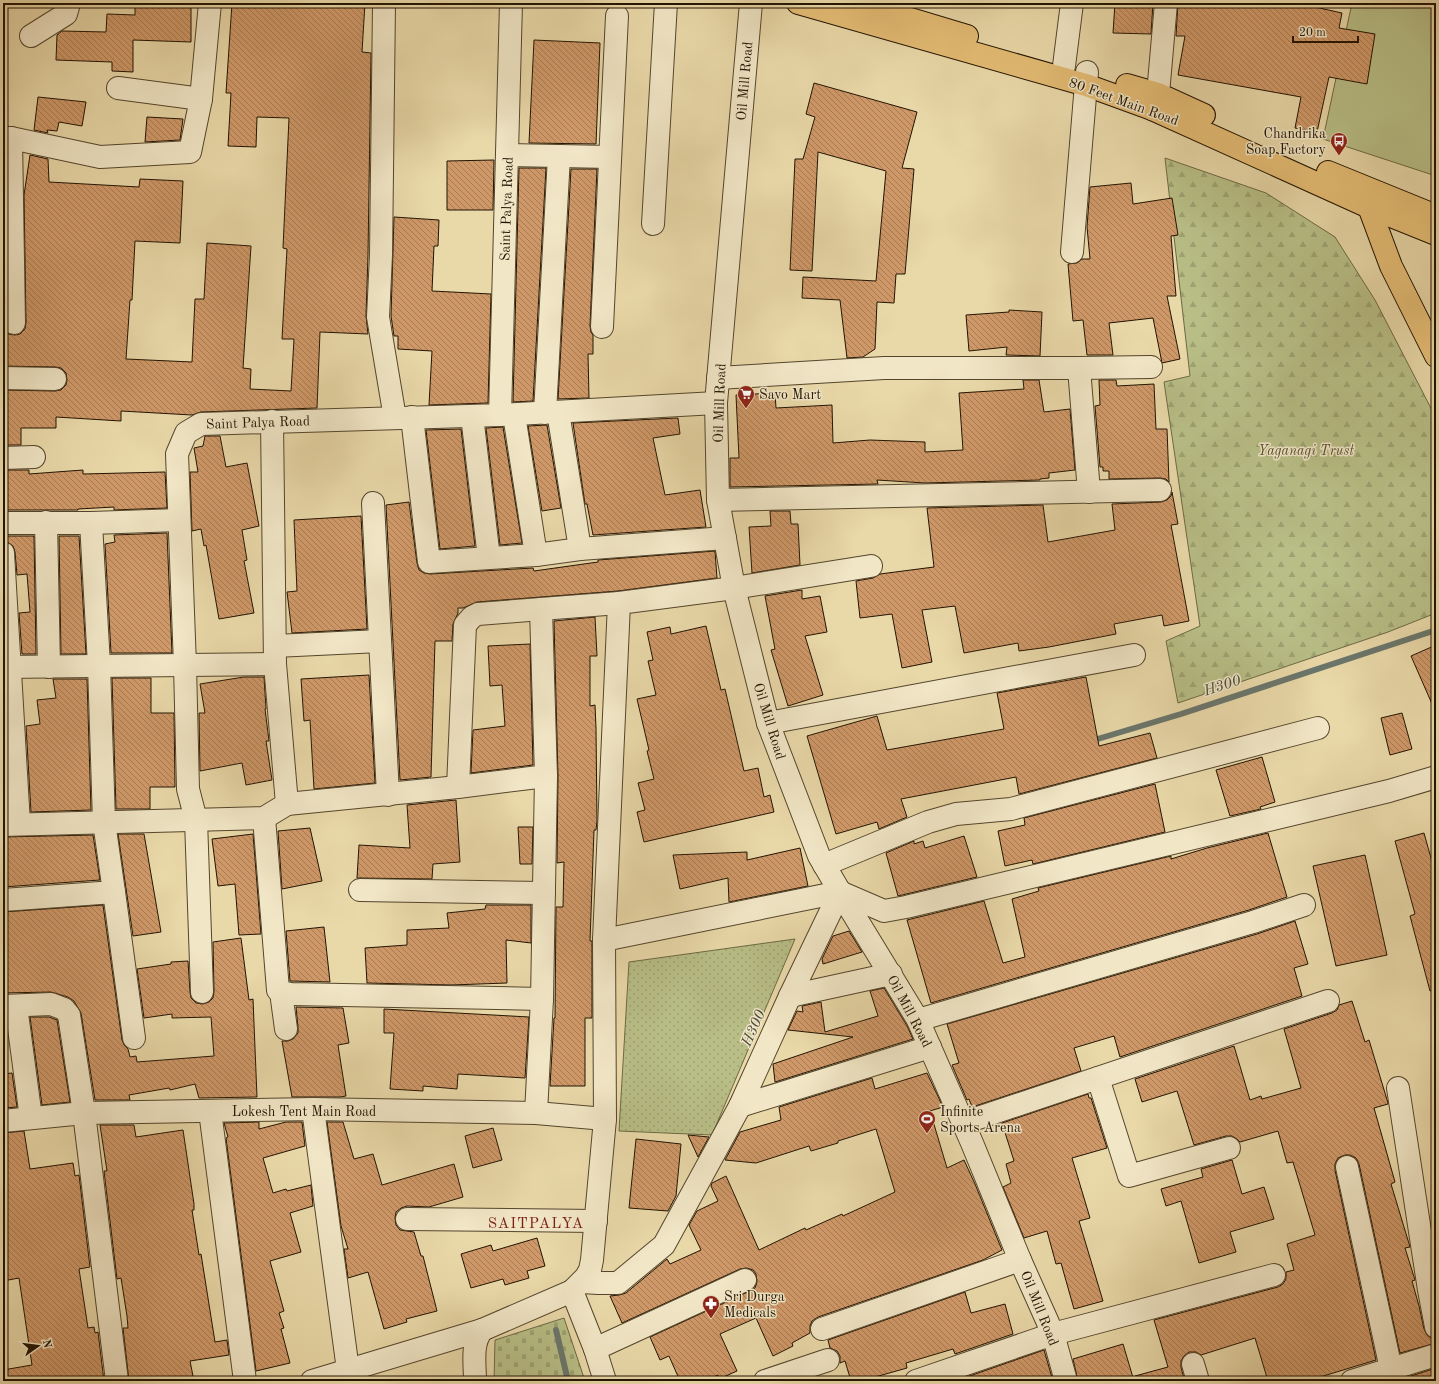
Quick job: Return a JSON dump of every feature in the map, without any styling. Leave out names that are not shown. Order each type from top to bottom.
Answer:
[{"type":"main road","name":"80 Feet Main Road","points":[[798,3],[1086,79],[1155,101],[1345,180],[1372,200],[1436,234]]},
{"type":"main road","name":"80 Feet Main Road","points":[[869,4],[1064,66],[1086,79]]},
{"type":"main road","name":"80 Feet Main Road","points":[[1372,200],[1436,216]]},
{"type":"main road","points":[[1372,200],[1391,266],[1436,356]]},
{"type":"street","points":[[31,36],[66,14],[69,3]]},
{"type":"street","points":[[14,323],[7,138],[100,157],[190,152],[201,99],[210,3]]},
{"type":"street","points":[[384,3],[381,255],[378,317],[404,418],[428,562],[536,555],[580,549],[725,538]]},
{"type":"street","name":"Saint Palya Road","points":[[507,415],[507,155],[511,3]]},
{"type":"street","points":[[652,224],[666,3]]},
{"type":"street","name":"Oil Mill Road","points":[[751,3],[716,403],[718,500],[734,588],[768,722],[819,856],[918,1020],[1053,1334],[1066,1381]]},
{"type":"street","points":[[1064,66],[1072,3]]},
{"type":"street","points":[[1155,101],[1166,3]]},
{"type":"street","points":[[602,327],[617,16]]},
{"type":"street","points":[[1072,252],[1086,79]]},
{"type":"street","points":[[118,88],[201,99]]},
{"type":"street","points":[[507,155],[610,157]]},
{"type":"street","points":[[559,156],[552,412],[580,549]]},
{"type":"street","points":[[718,378],[884,368],[1151,367]]},
{"type":"street","points":[[1079,368],[1089,492]]},
{"type":"street","points":[[3,378],[55,379]]},
{"type":"street","name":"Saint Palya Road","points":[[179,520],[177,454],[186,433],[201,424],[507,415],[716,403]]},
{"type":"street","points":[[507,415],[536,555]]},
{"type":"street","points":[[472,416],[489,558]]},
{"type":"street","points":[[272,421],[275,655],[287,804]]},
{"type":"street","points":[[3,458],[34,457]]},
{"type":"street","points":[[718,500],[1160,490]]},
{"type":"street","points":[[373,503],[388,795]]},
{"type":"street","points":[[3,523],[91,523],[179,520],[188,789],[196,820],[202,992]]},
{"type":"street","points":[[46,522],[49,667]]},
{"type":"street","points":[[91,523],[99,665],[104,822],[134,1038]]},
{"type":"street","points":[[3,553],[11,824],[264,818],[287,804],[388,795],[546,776]]},
{"type":"street","points":[[458,787],[465,625],[472,617],[478,614],[619,603],[734,588],[871,566]]},
{"type":"street","points":[[577,1287],[590,1270],[596,1222],[605,1118],[604,940],[619,603]]},
{"type":"street","points":[[536,1113],[542,999],[546,776],[541,609]]},
{"type":"street","points":[[6,667],[185,665],[380,641]]},
{"type":"street","points":[[768,722],[1134,655]]},
{"type":"street","points":[[824,865],[928,822],[956,814],[1010,809],[1318,728]]},
{"type":"street","points":[[604,940],[840,892],[884,911],[906,907],[1389,791],[1436,777]]},
{"type":"street","points":[[264,818],[277,987],[281,992],[286,1029]]},
{"type":"street","points":[[360,890],[544,893]]},
{"type":"street","points":[[3,900],[114,892]]},
{"type":"street","points":[[312,1381],[482,1330],[577,1287],[598,1283],[618,1283],[664,1245],[740,1106],[790,996],[840,892]]},
{"type":"street","points":[[918,1020],[1253,922],[1304,905]]},
{"type":"street","points":[[790,996],[891,974]]},
{"type":"street","points":[[281,992],[291,994],[542,999]]},
{"type":"street","points":[[963,1123],[1328,1001]]},
{"type":"street","points":[[31,1118],[10,1006],[51,1004],[64,1009],[69,1015],[84,1113],[117,1381]]},
{"type":"street","points":[[740,1106],[930,1047]]},
{"type":"street","points":[[1098,1078],[1129,1176],[1229,1148]]},
{"type":"street","points":[[1398,1088],[1436,1327]]},
{"type":"street","points":[[313,1109],[348,1370]]},
{"type":"street","name":"Lokesh Tent Main Road","points":[[3,1121],[84,1113],[313,1109],[536,1113],[605,1118]]},
{"type":"street","points":[[210,1111],[245,1381]]},
{"type":"street","points":[[1347,1167],[1391,1369]]},
{"type":"street","points":[[407,1219],[596,1222]]},
{"type":"street","points":[[822,1329],[1020,1260]]},
{"type":"street","points":[[916,1381],[1053,1334],[1274,1275]]},
{"type":"street","points":[[595,1350],[745,1280]]},
{"type":"street","points":[[577,1287],[605,1381]]},
{"type":"street","points":[[475,1381],[476,1337],[482,1330]]},
{"type":"street","points":[[1352,1381],[1436,1355]]},
{"type":"street","points":[[765,1381],[828,1360]]},
{"type":"green space","points":[[1352,3],[1436,3],[1436,176],[1323,139]]},
{"type":"green space","name":"Yaganagi Trust","points":[[1165,158],[1266,193],[1335,237],[1375,300],[1436,418],[1436,613],[1388,632],[1178,703],[1166,641],[1200,626],[1164,382],[1190,376]]},
{"type":"green space","points":[[795,939],[712,1135],[619,1131],[629,962]]},
{"type":"green space","points":[[564,1318],[585,1381],[494,1381],[495,1340]]},
{"type":"building","points":[[135,3],[191,3],[191,42],[133,40],[133,72],[112,71],[112,62],[56,60],[57,35],[62,31],[106,32],[107,14],[135,15]]},
{"type":"building","points":[[232,3],[365,3],[362,52],[371,53],[366,316],[368,334],[320,332],[317,408],[201,412],[192,415],[121,411],[121,421],[56,417],[56,428],[21,428],[21,445],[3,445],[3,390],[55,391],[61,390],[66,385],[67,380],[66,373],[61,368],[3,366],[3,329],[8,334],[20,334],[25,329],[26,323],[24,195],[30,155],[48,159],[49,182],[139,187],[140,179],[183,181],[180,243],[135,241],[132,300],[130,300],[126,359],[192,362],[195,299],[204,299],[207,243],[251,246],[243,368],[251,369],[250,389],[291,391],[294,339],[282,339],[287,249],[283,248],[289,118],[257,117],[256,147],[228,146],[231,93],[226,93]]},
{"type":"building","points":[[1115,3],[1153,3],[1151,34],[1113,33]]},
{"type":"building","points":[[1178,3],[1297,3],[1342,13],[1339,28],[1375,34],[1367,84],[1329,77],[1317,132],[1295,128],[1301,97],[1178,75],[1185,36],[1176,36]]},
{"type":"building","points":[[534,40],[600,43],[596,144],[529,143]]},
{"type":"building","points":[[814,83],[917,112],[902,168],[914,169],[905,274],[896,274],[894,303],[877,302],[875,349],[863,357],[847,358],[840,300],[802,298],[803,277],[876,281],[886,171],[818,152],[812,271],[790,270],[795,159],[803,159],[815,117],[806,114]]},
{"type":"building","points":[[38,97],[86,102],[82,126],[59,122],[57,131],[47,130],[48,133],[34,130]]},
{"type":"building","points":[[147,117],[183,119],[180,140],[145,142]]},
{"type":"building","points":[[494,160],[493,210],[447,210],[447,161]]},
{"type":"building","points":[[519,168],[546,168],[533,401],[513,402]]},
{"type":"building","points":[[571,169],[597,169],[590,326],[593,335],[593,354],[588,354],[589,398],[558,399]]},
{"type":"building","points":[[1131,183],[1133,204],[1172,198],[1178,235],[1171,236],[1176,296],[1167,296],[1180,359],[1162,363],[1153,318],[1109,323],[1113,355],[1087,355],[1083,320],[1073,321],[1068,264],[1077,263],[1082,259],[1090,259],[1087,227],[1090,187]]},
{"type":"building","points":[[394,217],[439,220],[438,246],[434,246],[432,291],[491,294],[488,403],[429,405],[432,351],[398,349],[398,336],[394,336],[391,316]]},
{"type":"building","points":[[1009,310],[1042,312],[1040,356],[1006,355],[1007,347],[969,351],[966,315],[1009,312]]},
{"type":"building","points":[[1023,380],[1039,380],[1044,412],[1070,409],[1075,470],[1049,473],[1049,478],[1040,480],[925,483],[877,480],[878,484],[730,487],[730,458],[739,458],[736,395],[775,393],[776,408],[832,405],[833,443],[870,440],[925,442],[925,452],[963,450],[959,393],[1024,389]]},
{"type":"building","points":[[1099,380],[1116,380],[1117,386],[1154,384],[1156,429],[1167,429],[1169,482],[1166,479],[1160,478],[1109,479],[1109,471],[1103,471],[1103,467],[1100,467],[1095,406],[1100,405]]},
{"type":"building","points":[[678,418],[680,434],[653,438],[665,495],[700,490],[706,527],[593,535],[587,504],[585,504],[573,423]]},
{"type":"building","points":[[547,425],[561,508],[542,511],[528,426]]},
{"type":"building","points":[[503,427],[522,543],[500,545],[486,428]]},
{"type":"building","points":[[461,429],[475,546],[440,549],[426,430]]},
{"type":"building","points":[[205,436],[220,436],[226,467],[247,463],[259,526],[242,530],[247,560],[244,561],[254,613],[219,619],[206,545],[204,546],[201,529],[192,531],[190,472],[198,472],[194,448],[203,446]]},
{"type":"building","points":[[3,470],[29,470],[29,474],[83,470],[83,474],[165,472],[167,508],[114,510],[114,507],[78,510],[5,510]]},
{"type":"building","points":[[1172,492],[1178,524],[1171,525],[1189,621],[1164,626],[1162,615],[1114,624],[1116,634],[1049,647],[1019,651],[1018,643],[964,653],[955,606],[922,610],[932,662],[902,668],[892,614],[860,618],[856,581],[873,578],[880,574],[934,567],[927,508],[1043,505],[1048,542],[1115,530],[1112,504],[1161,502],[1167,500],[1171,496]]},
{"type":"building","points":[[409,502],[417,563],[419,570],[424,573],[430,574],[533,568],[534,571],[598,562],[598,560],[715,551],[717,578],[618,591],[477,602],[463,608],[458,608],[458,613],[453,624],[452,641],[435,641],[431,777],[400,780],[386,505]]},
{"type":"building","points":[[770,511],[790,511],[791,524],[798,524],[800,565],[752,573],[749,527],[771,526]]},
{"type":"building","points":[[361,516],[367,629],[292,633],[287,592],[297,591],[294,520]]},
{"type":"building","points":[[167,533],[172,653],[111,653],[105,544],[115,542],[114,535]]},
{"type":"building","points":[[7,536],[34,536],[36,654],[22,654],[19,613],[30,612],[27,574],[17,575],[15,552],[13,546],[7,542]]},
{"type":"building","points":[[59,536],[79,536],[86,654],[61,654]]},
{"type":"building","points":[[802,590],[802,599],[820,596],[827,632],[805,636],[823,695],[788,706],[771,650],[775,649],[765,596]]},
{"type":"building","points":[[595,617],[597,656],[590,656],[590,706],[595,705],[596,728],[597,821],[596,830],[594,830],[590,941],[592,941],[592,1018],[585,1018],[585,1086],[550,1086],[555,1018],[556,907],[563,907],[564,862],[557,863],[558,776],[554,621]]},
{"type":"building","points":[[706,626],[721,690],[725,689],[744,771],[758,768],[764,797],[770,795],[774,812],[644,842],[637,812],[645,810],[638,783],[654,779],[637,699],[656,695],[648,661],[653,660],[647,632],[670,627],[671,634]]},
{"type":"building","points":[[530,644],[533,765],[471,773],[473,730],[505,726],[502,685],[490,686],[488,646]]},
{"type":"building","points":[[1436,645],[1436,713],[1411,656]]},
{"type":"building","points":[[369,675],[375,783],[314,789],[310,720],[304,721],[301,679]]},
{"type":"building","points":[[244,677],[264,677],[265,709],[269,741],[266,741],[272,780],[246,785],[242,763],[200,771],[199,713],[205,713],[200,684]]},
{"type":"building","points":[[1086,677],[1099,746],[1150,733],[1157,758],[1019,794],[1016,777],[901,799],[907,817],[879,829],[877,822],[836,834],[807,736],[877,716],[887,750],[1004,729],[997,693]]},
{"type":"building","points":[[112,678],[151,678],[151,713],[174,713],[175,787],[150,787],[150,809],[116,809]]},
{"type":"building","points":[[53,679],[87,679],[91,810],[31,812],[26,726],[40,724],[37,700],[56,698]]},
{"type":"building","points":[[1402,713],[1412,749],[1390,755],[1381,718]]},
{"type":"building","points":[[1262,757],[1275,802],[1260,807],[1261,809],[1230,816],[1216,770]]},
{"type":"building","points":[[1155,784],[1165,832],[1033,864],[1032,860],[1005,866],[998,831],[1025,825],[1024,818]]},
{"type":"building","points":[[456,800],[460,862],[433,864],[432,879],[357,878],[359,845],[410,848],[407,805]]},
{"type":"building","points":[[518,827],[533,827],[532,864],[520,864]]},
{"type":"building","points":[[310,828],[322,881],[282,889],[278,831]]},
{"type":"building","points":[[1268,833],[1287,897],[1249,910],[931,1003],[907,920],[984,901],[1003,963],[1025,957],[1012,899],[1039,891],[1038,888],[1171,856],[1171,859],[1207,848]]},
{"type":"building","points":[[1424,833],[1436,876],[1436,990],[1430,991],[1410,916],[1415,914],[1395,841]]},
{"type":"building","points":[[118,834],[144,834],[161,932],[133,936]]},
{"type":"building","points":[[253,834],[261,934],[239,935],[235,884],[218,886],[212,839]]},
{"type":"building","points":[[93,835],[100,880],[3,887],[3,837]]},
{"type":"building","points":[[964,836],[977,877],[898,896],[886,853],[914,841],[914,844],[923,841],[925,848]]},
{"type":"building","points":[[800,848],[808,886],[729,902],[728,878],[680,889],[673,855],[747,852],[747,860]]},
{"type":"building","points":[[1365,855],[1387,955],[1336,966],[1313,866]]},
{"type":"building","points":[[103,905],[122,1040],[128,1049],[130,1057],[136,1056],[137,1062],[214,1056],[211,1017],[172,1018],[172,1014],[144,1018],[137,969],[171,964],[171,962],[188,961],[191,998],[196,1003],[203,1004],[209,1002],[213,998],[214,992],[213,942],[241,938],[249,1000],[253,999],[257,1097],[199,1098],[195,1084],[170,1090],[169,1088],[129,1095],[130,1100],[95,1100],[81,1013],[74,1001],[68,997],[51,992],[3,993],[3,912]]},
{"type":"building","points":[[486,905],[531,905],[531,943],[506,940],[507,983],[451,985],[367,983],[365,948],[407,945],[407,930],[449,928],[447,913],[485,909]]},
{"type":"building","points":[[1295,921],[1308,964],[1294,968],[1302,996],[1120,1057],[1114,1036],[1074,1048],[1081,1071],[972,1107],[969,1099],[967,1100],[952,1065],[959,1063],[947,1024],[1257,934]]},
{"type":"building","points":[[324,927],[330,982],[290,981],[286,931]]},
{"type":"building","points":[[849,931],[862,952],[823,964],[822,959],[833,936]]},
{"type":"building","points":[[884,988],[907,1026],[913,1039],[775,1082],[773,1064],[853,1037],[788,1030],[797,1011],[803,1012],[802,1006],[821,1002],[825,1032],[878,1016],[870,991]]},
{"type":"building","points":[[1352,1001],[1365,1042],[1369,1040],[1388,1103],[1374,1108],[1395,1182],[1391,1184],[1410,1247],[1405,1248],[1415,1280],[1412,1281],[1424,1329],[1427,1335],[1432,1339],[1436,1339],[1436,1343],[1400,1353],[1359,1164],[1356,1158],[1350,1155],[1345,1155],[1338,1158],[1335,1164],[1335,1170],[1376,1360],[1307,1381],[1268,1381],[1255,1338],[1201,1355],[1196,1352],[1189,1352],[1181,1361],[1181,1368],[1185,1381],[1136,1381],[1135,1376],[1168,1367],[1154,1320],[1278,1287],[1283,1284],[1286,1279],[1286,1272],[1294,1270],[1287,1244],[1315,1235],[1293,1162],[1287,1163],[1278,1131],[1240,1142],[1232,1136],[1226,1136],[1194,1145],[1177,1091],[1142,1102],[1135,1079],[1234,1046],[1250,1100],[1261,1096],[1262,1099],[1301,1088],[1284,1029],[1332,1013],[1337,1010],[1339,1005]]},
{"type":"building","points":[[296,1007],[343,1008],[349,1043],[338,1045],[346,1096],[292,1097],[282,1041],[293,1039],[298,1033]]},
{"type":"building","points":[[384,1009],[529,1017],[525,1078],[458,1074],[457,1089],[423,1086],[423,1091],[390,1089],[394,1033],[384,1033]]},
{"type":"building","points":[[30,1017],[49,1017],[57,1020],[70,1102],[42,1105]]},
{"type":"building","points":[[12,1073],[17,1107],[3,1108],[3,1074]]},
{"type":"building","points":[[927,1073],[943,1107],[930,1111],[947,1168],[964,1160],[1002,1250],[983,1260],[818,1317],[812,1321],[810,1333],[792,1343],[793,1346],[773,1356],[756,1318],[720,1334],[737,1371],[719,1379],[718,1375],[704,1381],[680,1381],[669,1356],[660,1360],[650,1337],[755,1288],[757,1282],[756,1274],[753,1270],[747,1268],[740,1269],[622,1323],[610,1296],[626,1293],[667,1259],[670,1264],[701,1250],[689,1225],[697,1211],[718,1201],[711,1186],[712,1183],[726,1176],[759,1250],[805,1228],[806,1230],[842,1214],[843,1216],[895,1192],[876,1129],[811,1151],[809,1146],[756,1163],[725,1160],[740,1132],[781,1120],[779,1107],[872,1078],[875,1089]]},
{"type":"building","points":[[1088,1094],[1089,1098],[1091,1098],[1107,1148],[1072,1158],[1090,1218],[1079,1221],[1103,1301],[1074,1309],[1061,1263],[1056,1264],[1047,1231],[1024,1238],[1003,1187],[1011,1183],[1006,1164],[1014,1161],[1002,1123]]},
{"type":"building","points":[[259,1122],[259,1129],[286,1122],[302,1122],[305,1146],[263,1158],[273,1193],[286,1189],[287,1191],[311,1185],[313,1206],[290,1213],[301,1252],[270,1261],[284,1311],[279,1313],[284,1328],[281,1329],[290,1363],[256,1371],[226,1138],[228,1137],[224,1123]]},
{"type":"building","points":[[327,1122],[343,1122],[354,1159],[373,1154],[382,1185],[454,1164],[463,1197],[429,1207],[407,1206],[396,1212],[395,1218],[396,1225],[400,1230],[414,1232],[421,1256],[423,1256],[437,1311],[406,1319],[407,1322],[384,1329],[368,1272],[348,1278],[344,1249],[348,1249],[341,1226]]},
{"type":"building","points":[[100,1125],[134,1125],[136,1137],[183,1130],[194,1204],[194,1210],[192,1210],[199,1255],[201,1254],[215,1342],[227,1340],[229,1355],[190,1361],[194,1381],[129,1381],[123,1328],[128,1328],[127,1316],[121,1278],[117,1279],[104,1171],[107,1171]]},
{"type":"building","points":[[493,1128],[502,1160],[473,1168],[465,1136]]},
{"type":"building","points":[[24,1131],[30,1169],[73,1163],[75,1176],[79,1175],[90,1267],[79,1269],[88,1328],[94,1327],[95,1333],[98,1332],[104,1381],[3,1381],[3,1370],[32,1365],[19,1278],[3,1281],[3,1133]]},
{"type":"building","points":[[688,1135],[709,1137],[698,1157]]},
{"type":"building","points":[[636,1139],[681,1144],[676,1196],[668,1211],[629,1208]]},
{"type":"building","points":[[1232,1160],[1242,1194],[1264,1187],[1274,1219],[1230,1232],[1236,1252],[1199,1263],[1181,1201],[1166,1206],[1161,1189],[1203,1177],[1201,1169]]},
{"type":"building","points":[[537,1238],[545,1266],[527,1271],[529,1278],[505,1285],[503,1279],[471,1288],[461,1254],[491,1245],[493,1251]]},
{"type":"building","points":[[965,1292],[971,1313],[1005,1304],[1013,1334],[955,1354],[953,1349],[906,1363],[907,1368],[861,1381],[851,1381],[845,1361],[840,1363],[840,1356],[837,1351],[830,1348],[828,1340]]},
{"type":"building","points":[[1123,1344],[1134,1381],[1078,1381],[1073,1359]]},
{"type":"building","points":[[1044,1350],[1053,1381],[962,1381],[961,1379]]},
{"type":"building","points":[[1436,1368],[1436,1381],[1406,1381],[1405,1378]]},
{"type":"waterway","name":"H300","points":[[1091,741],[1181,714],[1436,630]]},
{"type":"waterway","name":"H300","points":[[556,1330],[568,1381]]},
{"type":"place","name":"Chandrika Soap Factory","points":[[1339,156]]},
{"type":"place","name":"Savo Mart","points":[[746,409]]},
{"type":"place","name":"Infinite Sports Arena","points":[[927,1134]]},
{"type":"place","name":"Sri Durga Medicals","points":[[711,1319]]},
{"type":"district","name":"SAITPALYA","points":[[536,1223]]}]
